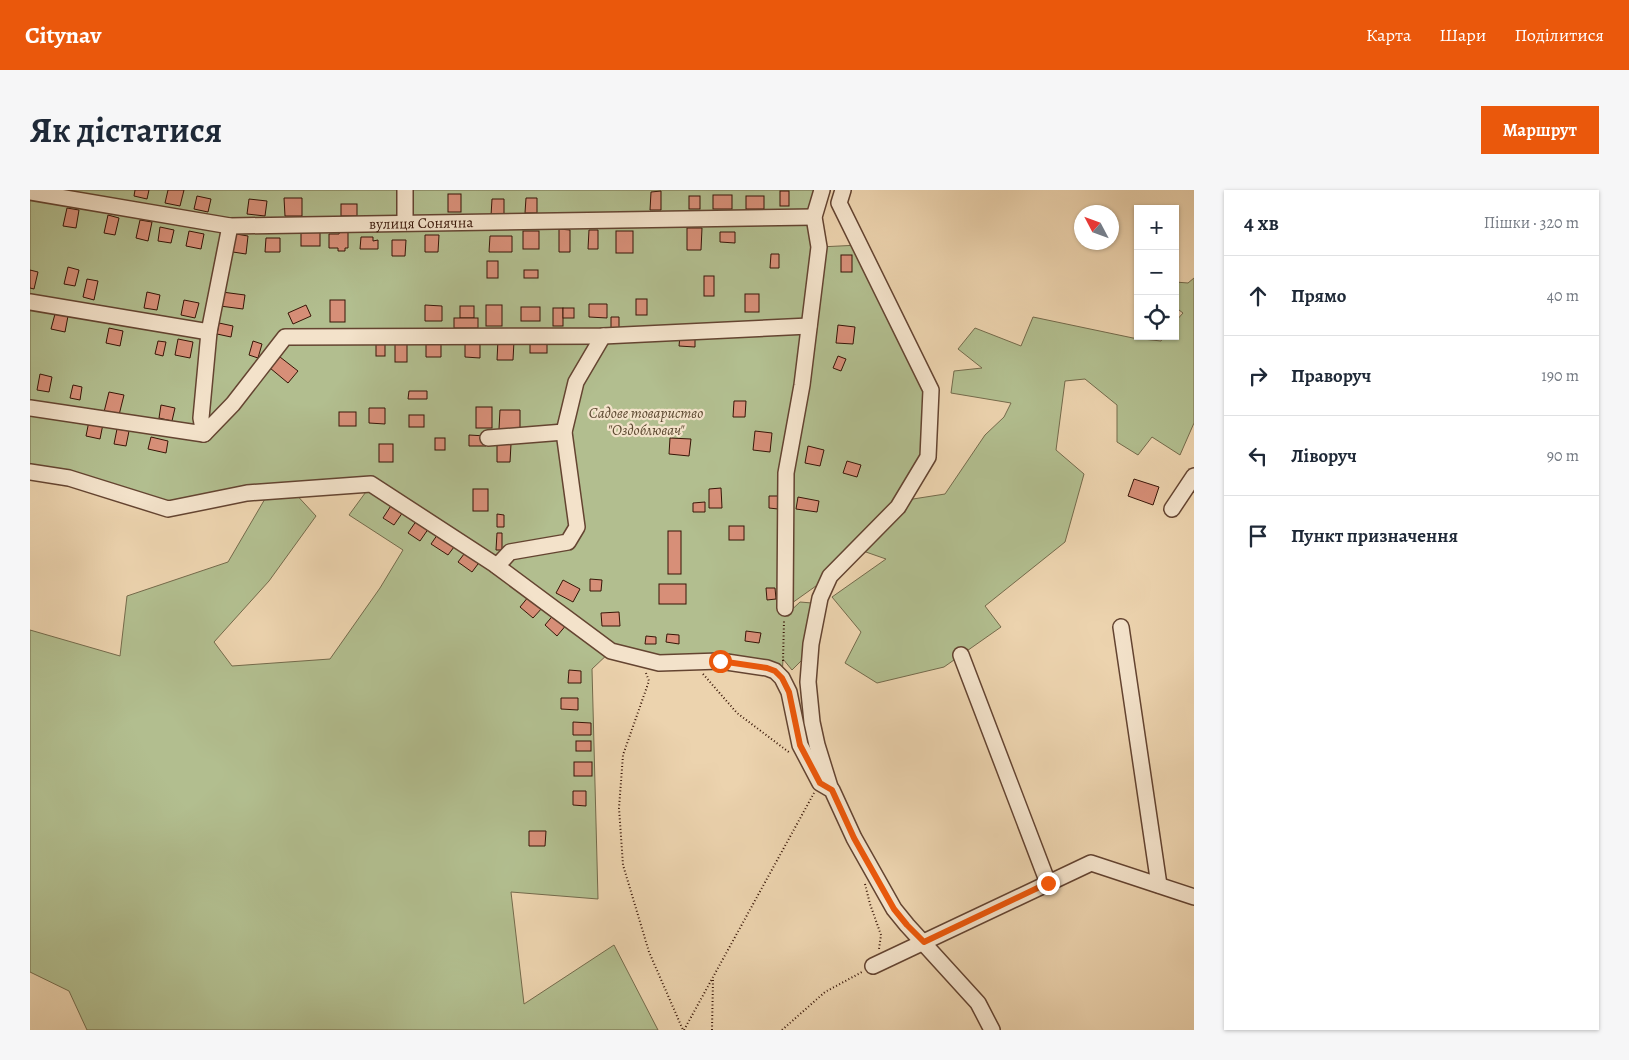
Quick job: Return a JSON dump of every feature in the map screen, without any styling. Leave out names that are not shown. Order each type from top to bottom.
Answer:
[{"type":"street","points":[[405,190],[405,223]]},
{"type":"street","points":[[784,608],[786,473],[802,385],[819,247],[814,217],[822,190]]},
{"type":"street","points":[[826,787],[810,699],[809,674],[810,651],[820,598],[830,576],[898,507],[928,457],[931,390],[839,203],[843,190]]},
{"type":"street","name":"вулиця Сонячна","points":[[30,192],[230,226],[814,217]]},
{"type":"street","points":[[204,434],[201,418],[209,332],[230,226]]},
{"type":"street","points":[[30,302],[209,332]]},
{"type":"street","points":[[204,434],[233,404],[285,337],[603,336],[809,326]]},
{"type":"street","points":[[497,566],[510,552],[568,542],[577,527],[564,432],[576,382],[603,336]]},
{"type":"street","points":[[30,408],[204,434]]},
{"type":"street","points":[[488,438],[564,432]]},
{"type":"street","points":[[30,472],[69,478],[168,509],[247,493],[371,484],[497,566],[611,651],[659,663],[720,661],[767,668],[775,671],[782,678],[789,692],[800,745],[826,787],[894,909],[978,1003],[992,1030]]},
{"type":"street","points":[[1172,509],[1194,476]]},
{"type":"street","points":[[1121,627],[1159,885]]},
{"type":"street","points":[[961,655],[1048,883]]},
{"type":"street","points":[[873,966],[1091,863],[1194,897]]},
{"type":"path","points":[[782,678],[784,608]]},
{"type":"path","points":[[692,662],[737,713],[789,753]]},
{"type":"path","points":[[645,669],[649,681],[623,755],[619,808],[623,865],[649,952],[684,1030]]},
{"type":"path","points":[[684,1030],[826,787]]},
{"type":"path","points":[[782,1030],[825,992],[873,966],[877,958],[881,935],[863,876]]},
{"type":"path","points":[[712,1030],[713,978]]},
{"type":"green space","name":"Садове товариство \"Оздоблювач\"","points":[[30,190],[822,190],[819,247],[860,245],[931,390],[928,457],[898,507],[830,576],[785,608],[785,616],[800,602],[812,603],[805,657],[792,670],[783,659],[782,678],[775,671],[659,663],[611,651],[592,669],[598,899],[511,892],[524,1004],[614,945],[658,1030],[87,1030],[69,991],[30,972],[30,630],[120,656],[127,596],[228,562],[269,492],[168,509],[30,472]],"holes":[[[371,485],[349,515],[403,550],[380,588],[330,659],[232,666],[214,642],[269,581],[316,516],[292,490]]]},
{"type":"green space","points":[[1194,278],[1194,423],[1180,455],[1152,437],[1138,455],[1117,442],[1117,405],[1085,379],[1065,381],[1056,450],[1084,474],[1065,542],[985,606],[1001,627],[944,667],[877,683],[845,663],[861,632],[832,597],[886,559],[863,551],[913,499],[945,494],[985,435],[1004,417],[1011,403],[951,393],[954,371],[982,368],[958,349],[975,328],[1021,346],[1033,317],[1134,338],[1134,340],[1179,340],[1179,318],[1183,313],[1179,310],[1179,282],[1188,283]]},
{"type":"building","points":[[135,190],[149,190],[147,199],[134,196]]},
{"type":"building","points":[[168,190],[184,190],[180,206],[165,203]]},
{"type":"building","points":[[661,191],[661,210],[650,210],[651,192]]},
{"type":"building","points":[[780,191],[789,191],[789,206],[780,206]]},
{"type":"building","points":[[448,194],[461,194],[461,212],[448,212]]},
{"type":"building","points":[[713,195],[732,195],[732,209],[713,209]]},
{"type":"building","points":[[197,196],[211,199],[208,212],[194,209]]},
{"type":"building","points":[[689,196],[700,196],[700,209],[689,209]]},
{"type":"building","points":[[746,196],[764,196],[764,209],[746,209]]},
{"type":"building","points":[[284,198],[302,198],[302,216],[285,216]]},
{"type":"building","points":[[526,198],[537,198],[537,213],[525,213]]},
{"type":"building","points":[[249,199],[267,201],[265,216],[247,214]]},
{"type":"building","points":[[492,199],[504,199],[504,216],[491,216]]},
{"type":"building","points":[[341,204],[357,204],[357,216],[341,216]]},
{"type":"building","points":[[67,208],[79,210],[76,228],[63,226]]},
{"type":"building","points":[[108,215],[119,218],[115,235],[104,233]]},
{"type":"building","points":[[140,220],[152,222],[148,241],[136,238]]},
{"type":"building","points":[[160,227],[174,230],[171,243],[158,241]]},
{"type":"building","points":[[687,228],[702,228],[701,250],[687,250]]},
{"type":"building","points":[[559,229],[570,230],[570,252],[559,252]]},
{"type":"building","points":[[340,230],[348,230],[348,248],[345,248],[345,251],[338,251],[338,248],[329,248],[329,234],[339,234]]},
{"type":"building","points":[[589,230],[598,230],[598,249],[588,249]]},
{"type":"building","points":[[189,231],[204,234],[201,249],[186,246]]},
{"type":"building","points":[[523,231],[539,231],[539,249],[523,249]]},
{"type":"building","points":[[616,231],[633,231],[633,253],[616,253]]},
{"type":"building","points":[[301,232],[320,232],[320,246],[301,246]]},
{"type":"building","points":[[720,232],[735,232],[735,243],[720,242]]},
{"type":"building","points":[[236,234],[248,236],[246,254],[233,252]]},
{"type":"building","points":[[425,235],[439,235],[438,252],[425,252]]},
{"type":"building","points":[[490,236],[512,236],[512,252],[489,252]]},
{"type":"building","points":[[361,237],[373,237],[373,241],[378,240],[378,249],[360,249]]},
{"type":"building","points":[[266,238],[280,238],[280,252],[265,252]]},
{"type":"building","points":[[392,240],[406,240],[405,256],[392,256]]},
{"type":"building","points":[[771,254],[779,254],[779,268],[770,268]]},
{"type":"building","points":[[841,255],[852,255],[852,272],[841,272]]},
{"type":"building","points":[[487,261],[498,261],[498,278],[487,278]]},
{"type":"building","points":[[68,267],[79,270],[75,286],[64,284]]},
{"type":"building","points":[[30,270],[38,272],[34,289],[30,288]]},
{"type":"building","points":[[524,270],[538,270],[538,278],[524,278]]},
{"type":"building","points":[[704,276],[714,276],[714,296],[704,296]]},
{"type":"building","points":[[87,279],[98,281],[94,300],[83,297]]},
{"type":"building","points":[[147,292],[160,295],[157,310],[144,308]]},
{"type":"building","points":[[222,292],[245,295],[243,309],[220,306]]},
{"type":"building","points":[[745,294],[759,294],[759,312],[745,312]]},
{"type":"building","points":[[636,299],[647,299],[647,315],[636,315]]},
{"type":"building","points":[[184,300],[199,303],[195,318],[181,315]]},
{"type":"building","points":[[330,300],[345,300],[345,322],[330,322]]},
{"type":"building","points":[[589,304],[607,304],[607,318],[589,317]]},
{"type":"building","points":[[306,305],[311,316],[293,324],[288,313]]},
{"type":"building","points":[[425,305],[442,306],[442,321],[425,321]]},
{"type":"building","points":[[486,305],[502,305],[502,326],[486,326]]},
{"type":"building","points":[[460,306],[474,306],[474,318],[460,318]]},
{"type":"building","points":[[521,307],[540,307],[540,321],[521,321]]},
{"type":"building","points":[[553,308],[563,308],[563,326],[553,326]]},
{"type":"building","points":[[563,308],[574,308],[574,318],[563,318]]},
{"type":"building","points":[[55,314],[68,316],[65,332],[51,329]]},
{"type":"building","points":[[611,317],[619,317],[619,328],[611,329]]},
{"type":"building","points":[[454,318],[478,318],[478,328],[454,328]]},
{"type":"building","points":[[219,323],[233,326],[231,337],[217,334]]},
{"type":"building","points":[[838,325],[855,327],[853,344],[836,343]]},
{"type":"building","points":[[109,328],[123,331],[120,346],[106,343]]},
{"type":"building","points":[[680,336],[695,336],[695,347],[679,346]]},
{"type":"building","points":[[376,338],[385,338],[385,356],[376,356]]},
{"type":"building","points":[[178,339],[193,342],[190,358],[175,355]]},
{"type":"building","points":[[530,339],[547,339],[547,353],[530,353]]},
{"type":"building","points":[[498,340],[514,341],[513,360],[497,360]]},
{"type":"building","points":[[158,341],[166,342],[163,356],[155,354]]},
{"type":"building","points":[[253,341],[262,344],[258,358],[249,355]]},
{"type":"building","points":[[465,341],[480,341],[480,358],[465,357]]},
{"type":"building","points":[[395,342],[407,342],[407,362],[395,362]]},
{"type":"building","points":[[426,342],[441,343],[441,357],[426,357]]},
{"type":"building","points":[[838,356],[846,359],[841,371],[833,368]]},
{"type":"building","points":[[280,357],[298,371],[288,383],[270,368]]},
{"type":"building","points":[[40,374],[52,377],[49,392],[37,390]]},
{"type":"building","points":[[73,385],[82,387],[80,400],[70,398]]},
{"type":"building","points":[[409,391],[427,391],[427,399],[408,399]]},
{"type":"building","points":[[109,392],[124,395],[119,415],[104,412]]},
{"type":"building","points":[[734,401],[746,401],[745,417],[733,417]]},
{"type":"building","points":[[161,405],[175,408],[172,421],[159,418]]},
{"type":"building","points":[[476,407],[492,407],[492,428],[476,428]]},
{"type":"building","points":[[369,408],[385,408],[385,424],[369,423]]},
{"type":"building","points":[[500,410],[520,410],[520,429],[499,429]]},
{"type":"building","points":[[339,412],[356,412],[356,426],[339,426]]},
{"type":"building","points":[[409,415],[424,415],[424,427],[409,427]]},
{"type":"building","points":[[89,421],[103,424],[100,439],[86,436]]},
{"type":"building","points":[[117,429],[129,431],[126,446],[114,444]]},
{"type":"building","points":[[755,431],[772,433],[770,452],[753,450]]},
{"type":"building","points":[[469,435],[486,436],[486,446],[469,446]]},
{"type":"building","points":[[151,437],[168,441],[166,453],[148,449]]},
{"type":"building","points":[[435,438],[445,438],[445,450],[435,450]]},
{"type":"building","points":[[670,438],[691,439],[689,456],[669,454]]},
{"type":"building","points":[[379,444],[393,444],[393,462],[379,462]]},
{"type":"building","points":[[497,444],[511,444],[510,462],[497,462]]},
{"type":"building","points":[[808,446],[824,450],[820,466],[805,463]]},
{"type":"building","points":[[847,461],[861,465],[857,477],[843,473]]},
{"type":"building","points":[[1134,479],[1159,487],[1153,505],[1128,496]]},
{"type":"building","points":[[721,488],[722,508],[709,508],[709,489]]},
{"type":"building","points":[[473,489],[488,489],[488,511],[473,511]]},
{"type":"building","points":[[769,496],[778,496],[778,509],[769,508]]},
{"type":"building","points":[[798,497],[819,501],[817,512],[796,509]]},
{"type":"building","points":[[394,501],[405,509],[394,525],[383,518]]},
{"type":"building","points":[[705,502],[705,512],[693,512],[693,503]]},
{"type":"building","points":[[497,514],[504,515],[504,527],[497,527]]},
{"type":"building","points":[[419,517],[431,525],[420,541],[408,533]]},
{"type":"building","points":[[729,526],[744,526],[744,540],[729,540]]},
{"type":"building","points":[[440,531],[457,543],[448,555],[431,544]]},
{"type":"building","points":[[668,531],[681,531],[681,574],[668,574]]},
{"type":"building","points":[[497,533],[502,533],[502,550],[496,550]]},
{"type":"building","points":[[467,550],[481,560],[472,572],[458,562]]},
{"type":"building","points":[[590,579],[602,580],[601,591],[590,591]]},
{"type":"building","points":[[563,580],[580,589],[573,602],[556,593]]},
{"type":"building","points":[[659,584],[686,584],[686,604],[659,604]]},
{"type":"building","points":[[766,588],[775,588],[776,599],[767,600]]},
{"type":"building","points":[[529,596],[543,607],[533,618],[520,607]]},
{"type":"building","points":[[619,612],[620,626],[602,626],[601,613]]},
{"type":"building","points":[[555,613],[567,624],[557,636],[545,625]]},
{"type":"building","points":[[746,631],[761,633],[759,643],[745,641]]},
{"type":"building","points":[[667,634],[679,635],[679,644],[666,642]]},
{"type":"building","points":[[646,636],[656,637],[656,644],[645,644]]},
{"type":"building","points":[[569,670],[581,671],[581,683],[568,683]]},
{"type":"building","points":[[561,698],[578,698],[578,710],[561,709]]},
{"type":"building","points":[[573,722],[591,723],[591,735],[573,735]]},
{"type":"building","points":[[576,741],[591,741],[591,751],[576,751]]},
{"type":"building","points":[[574,762],[592,762],[592,776],[574,776]]},
{"type":"building","points":[[573,791],[586,791],[586,806],[573,805]]},
{"type":"building","points":[[529,831],[546,831],[545,846],[529,846]]},
{"type":"route","points":[[720,661],[767,668],[775,671],[782,678],[789,692],[800,745],[820,783],[832,790],[854,838],[894,909],[924,942],[1048,883]]}]
